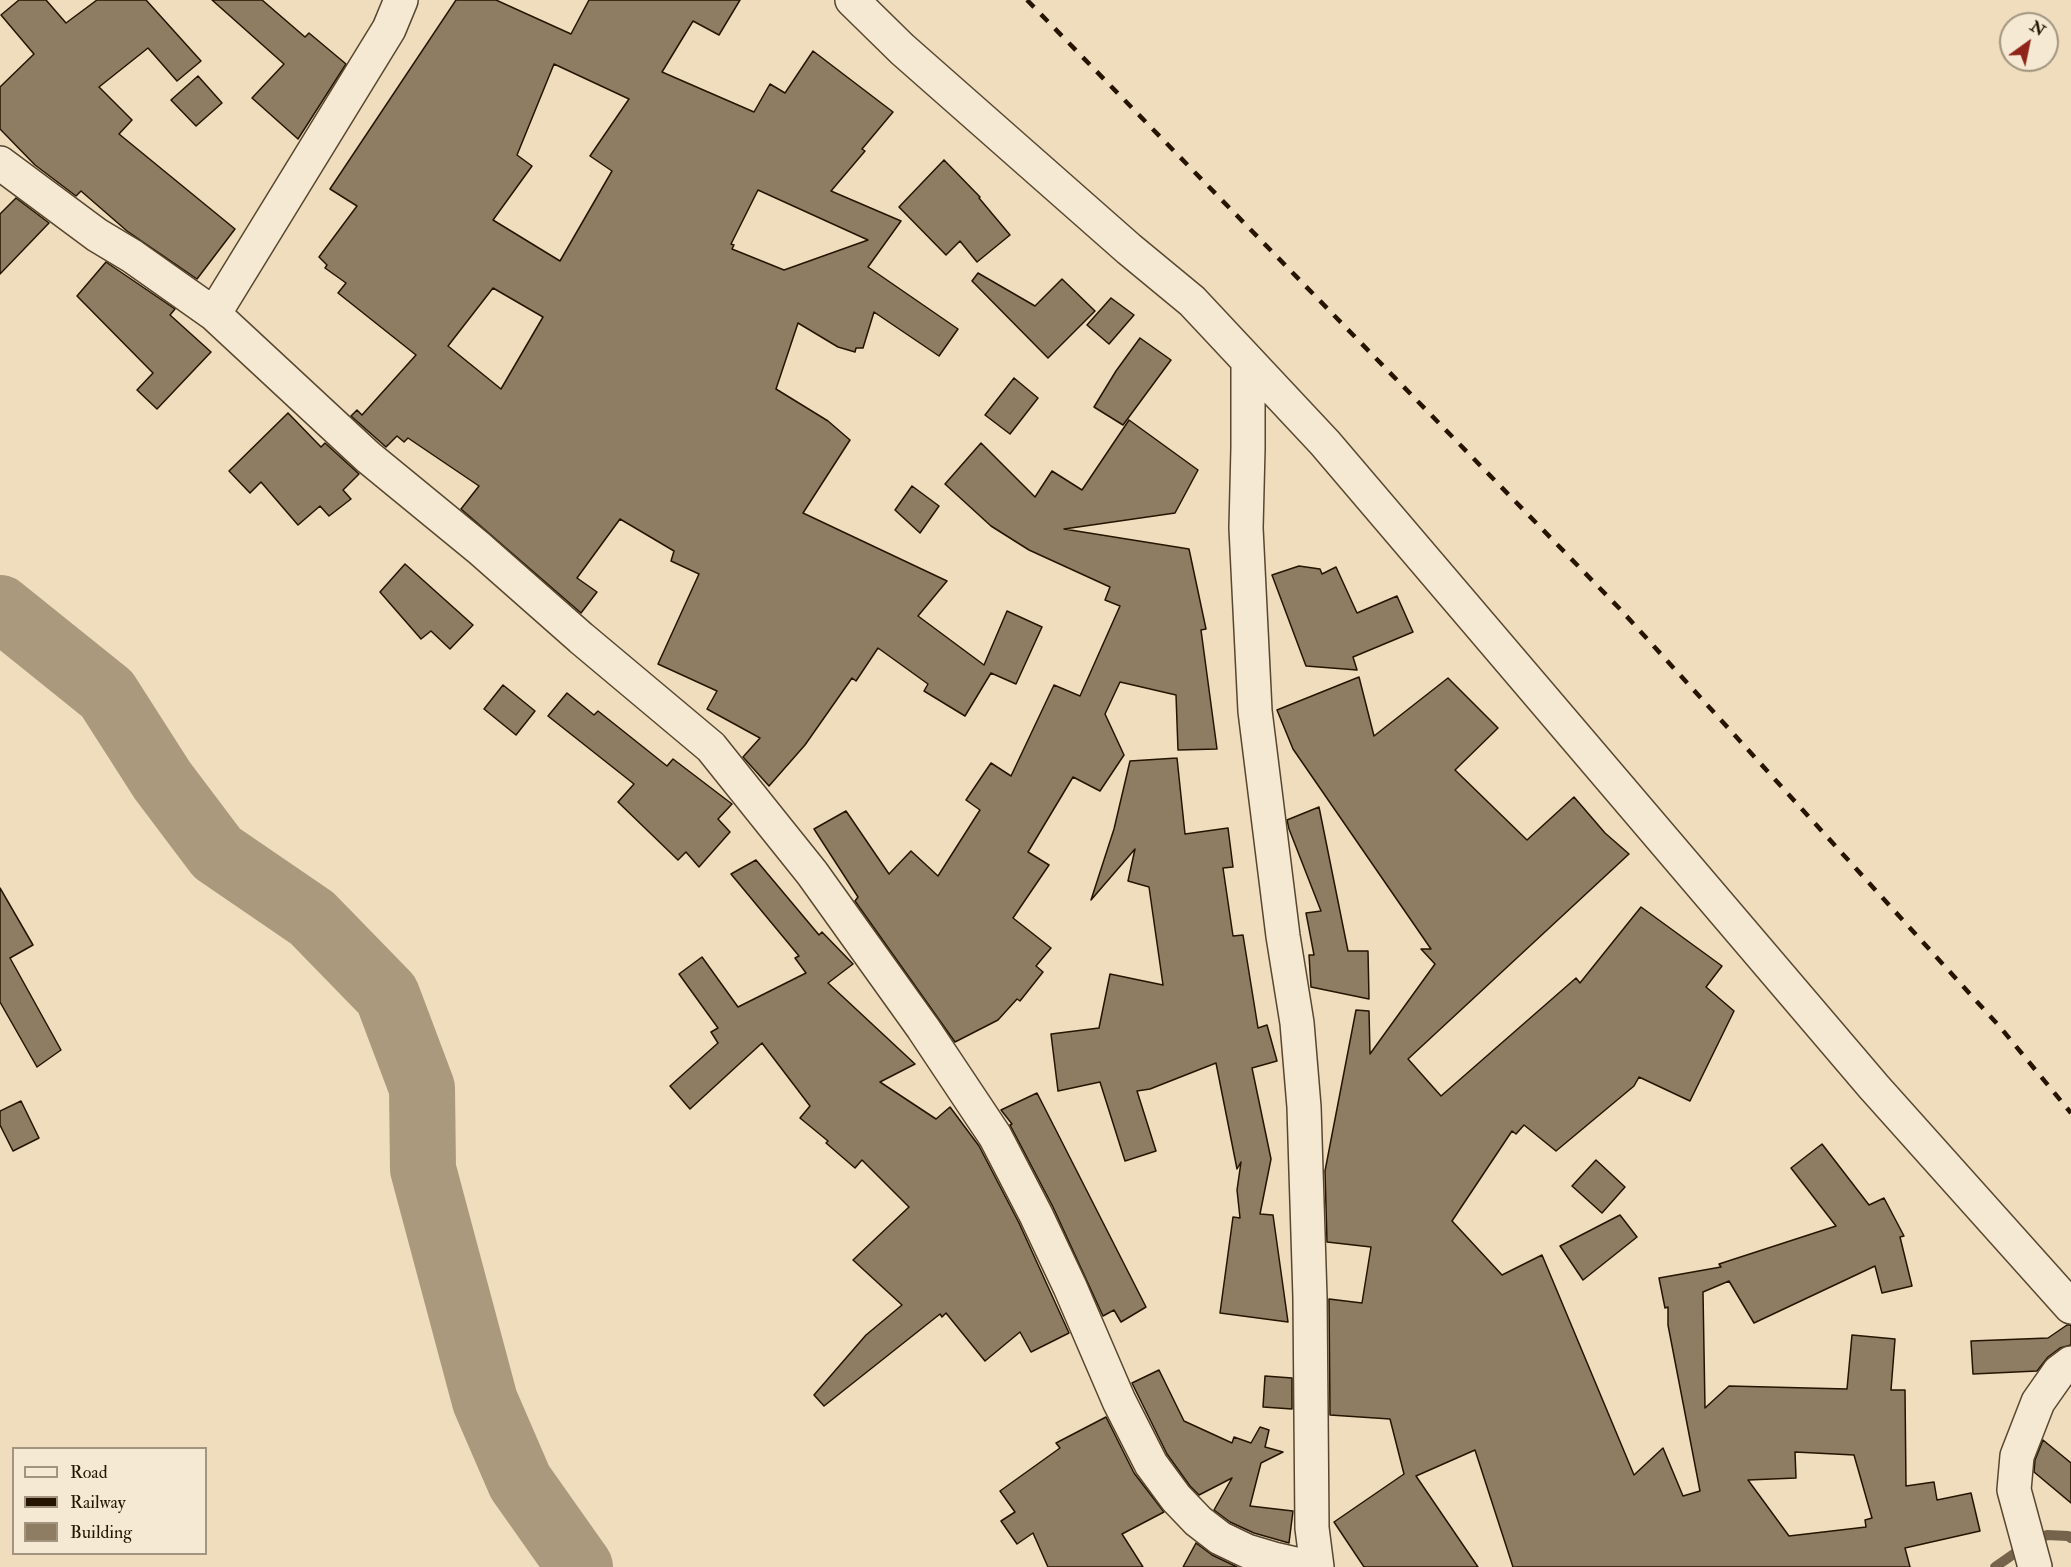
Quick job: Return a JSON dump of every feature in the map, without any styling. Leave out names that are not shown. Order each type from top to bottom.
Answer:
[{"type":"street","points":[[214,314],[389,29],[401,0]]},
{"type":"street","points":[[852,0],[902,49],[1120,241],[1192,301],[1325,443],[1874,1087],[2071,1307]]},
{"type":"street","points":[[0,163],[98,235],[214,314],[368,457],[479,548],[581,638],[711,747],[813,873],[922,1028],[994,1136],[1041,1226],[1119,1401],[1151,1464],[1176,1497],[1220,1538],[1247,1551],[1309,1567]]},
{"type":"street","points":[[1248,361],[1246,528],[1255,711],[1283,936],[1297,1023],[1304,1107],[1310,1298],[1312,1528],[1317,1567]]},
{"type":"street","points":[[2036,1567],[2014,1490],[2017,1456],[2038,1402],[2059,1372],[2071,1363]]},
{"type":"building","points":[[19,0],[46,0],[66,23],[97,0],[146,0],[201,61],[177,81],[148,48],[99,87],[132,120],[119,134],[235,229],[197,279],[127,231],[81,191],[76,196],[35,165],[0,129],[0,87],[34,54],[1,15]]},
{"type":"building","points":[[212,0],[262,0],[305,37],[309,33],[346,64],[298,139],[252,98],[284,64]]},
{"type":"building","points":[[456,0],[496,0],[571,34],[589,0],[740,0],[719,35],[693,21],[662,72],[754,112],[770,84],[785,93],[813,51],[893,112],[862,149],[865,151],[831,191],[901,221],[868,267],[958,329],[939,356],[874,312],[863,348],[856,348],[855,352],[838,347],[798,323],[776,389],[828,421],[850,440],[803,513],[947,581],[918,616],[984,665],[1007,611],[1042,627],[1016,684],[991,673],[965,716],[924,691],[928,684],[878,648],[856,681],[852,678],[805,745],[769,786],[743,757],[760,738],[707,709],[717,691],[658,664],[699,574],[671,561],[674,551],[620,519],[577,578],[597,592],[581,613],[461,509],[479,486],[408,438],[404,442],[397,436],[386,447],[351,416],[357,410],[362,415],[416,355],[338,293],[346,283],[325,268],[327,265],[319,257],[357,206],[330,189]],"holes":[[[554,64],[629,99],[590,156],[612,171],[560,261],[493,220],[532,166],[517,155]],[[758,190],[868,240],[784,270],[732,249],[734,245],[731,244]],[[493,288],[543,317],[501,389],[448,346]]]},
{"type":"building","points":[[198,76],[222,103],[196,126],[171,100]]},
{"type":"building","points":[[944,160],[980,197],[1010,235],[977,262],[960,241],[946,255],[899,207]]},
{"type":"building","points":[[16,198],[49,223],[0,274],[0,214]]},
{"type":"building","points":[[106,262],[175,309],[170,315],[211,352],[157,409],[137,390],[153,373],[77,296]]},
{"type":"building","points":[[978,273],[1035,306],[1062,279],[1095,311],[1048,358],[972,281]]},
{"type":"building","points":[[1111,298],[1134,315],[1109,344],[1087,325]]},
{"type":"building","points":[[1140,338],[1171,360],[1123,425],[1094,407]]},
{"type":"building","points":[[1014,378],[1038,398],[1010,434],[985,415]]},
{"type":"building","points":[[288,413],[321,447],[325,443],[359,474],[343,490],[351,499],[329,516],[320,506],[298,525],[261,482],[250,493],[229,471]]},
{"type":"building","points":[[1129,420],[1198,470],[1175,513],[1064,529],[1189,549],[1206,629],[1201,630],[1217,749],[1178,750],[1176,695],[1120,682],[1105,714],[1124,755],[1100,791],[1073,777],[1028,852],[1049,865],[1013,918],[1051,948],[1036,966],[1043,972],[1020,1001],[1017,999],[998,1020],[955,1042],[855,901],[858,897],[814,829],[846,811],[889,874],[911,851],[938,876],[980,810],[966,800],[991,763],[1011,776],[1054,685],[1080,696],[1120,606],[1105,600],[1110,587],[1029,550],[991,526],[945,484],[981,443],[1035,497],[1052,471],[1082,490]]},
{"type":"building","points":[[912,486],[939,506],[920,533],[895,510]]},
{"type":"building","points":[[405,564],[473,625],[450,649],[431,631],[421,639],[380,592]]},
{"type":"building","points":[[1299,566],[1320,569],[1322,574],[1336,567],[1357,613],[1397,596],[1413,632],[1353,657],[1357,670],[1306,666],[1272,575]]},
{"type":"building","points":[[1359,677],[1374,736],[1448,678],[1498,728],[1455,770],[1527,840],[1574,797],[1605,833],[1629,854],[1408,1059],[1441,1096],[1576,978],[1580,983],[1641,907],[1722,966],[1706,987],[1734,1011],[1690,1101],[1639,1077],[1634,1086],[1556,1151],[1524,1125],[1516,1134],[1512,1131],[1452,1221],[1502,1275],[1542,1255],[1634,1475],[1663,1448],[1683,1496],[1700,1491],[1668,1325],[1668,1307],[1665,1308],[1659,1278],[1721,1267],[1719,1264],[1836,1226],[1791,1168],[1822,1144],[1869,1205],[1884,1198],[1904,1236],[1900,1237],[1912,1286],[1882,1293],[1875,1266],[1754,1323],[1729,1281],[1703,1292],[1705,1408],[1729,1386],[1847,1389],[1852,1335],[1895,1339],[1891,1390],[1905,1390],[1906,1486],[1934,1482],[1937,1500],[1971,1493],[1980,1531],[1905,1548],[1910,1567],[1513,1567],[1475,1450],[1416,1476],[1478,1567],[1364,1567],[1334,1522],[1404,1474],[1390,1419],[1330,1415],[1329,1299],[1362,1303],[1371,1247],[1327,1242],[1325,1171],[1356,1010],[1369,1011],[1370,1054],[1435,964],[1421,949],[1431,949],[1293,749],[1277,710]],"holes":[[[1795,1452],[1854,1455],[1872,1518],[1865,1520],[1866,1527],[1789,1536],[1748,1480],[1796,1478]]]},
{"type":"building","points":[[503,685],[535,711],[516,735],[484,709]]},
{"type":"building","points":[[567,693],[594,715],[598,711],[667,766],[673,759],[732,804],[718,819],[730,832],[699,867],[686,852],[678,860],[618,802],[634,784],[548,716]]},
{"type":"building","points":[[1177,758],[1185,834],[1228,828],[1233,867],[1223,868],[1233,936],[1243,935],[1258,1028],[1267,1025],[1277,1061],[1252,1068],[1271,1159],[1260,1214],[1273,1215],[1288,1322],[1220,1313],[1233,1217],[1240,1218],[1237,1190],[1241,1162],[1237,1169],[1216,1063],[1150,1089],[1137,1091],[1156,1151],[1125,1161],[1100,1082],[1058,1091],[1051,1034],[1099,1028],[1110,974],[1163,985],[1149,887],[1128,881],[1135,849],[1091,900],[1114,829],[1130,761]]},
{"type":"building","points":[[1319,807],[1348,951],[1368,951],[1369,999],[1311,987],[1309,955],[1314,955],[1306,913],[1321,911],[1287,820]]},
{"type":"building","points":[[756,860],[819,935],[822,932],[853,964],[828,983],[915,1064],[880,1082],[936,1119],[950,1107],[979,1146],[1019,1223],[1069,1333],[1031,1352],[1020,1332],[985,1361],[946,1313],[942,1317],[940,1314],[824,1406],[814,1395],[866,1335],[902,1305],[853,1260],[909,1207],[862,1160],[855,1168],[826,1143],[828,1141],[800,1118],[810,1106],[762,1043],[690,1109],[670,1086],[718,1043],[711,1032],[718,1028],[679,974],[702,957],[738,1007],[806,973],[795,958],[799,956],[731,874]]},
{"type":"building","points":[[0,888],[33,945],[10,958],[61,1050],[37,1067],[0,1002]]},
{"type":"building","points":[[1037,1093],[1146,1307],[1121,1322],[1114,1310],[1103,1316],[1053,1207],[1010,1125],[1012,1124],[1001,1110]]},
{"type":"building","points":[[21,1101],[39,1138],[13,1151],[0,1125],[0,1111]]},
{"type":"building","points":[[1596,1160],[1625,1187],[1602,1213],[1572,1186]]},
{"type":"building","points":[[1620,1215],[1637,1237],[1583,1280],[1560,1246]]},
{"type":"building","points":[[2067,1325],[2071,1325],[2071,1345],[2060,1348],[2048,1357],[2037,1371],[1973,1374],[1971,1341],[2048,1338]]},
{"type":"building","points":[[1159,1370],[1184,1421],[1232,1443],[1234,1437],[1251,1443],[1260,1427],[1269,1430],[1265,1447],[1283,1452],[1261,1463],[1250,1506],[1293,1511],[1289,1543],[1254,1533],[1230,1522],[1214,1510],[1232,1478],[1199,1495],[1190,1486],[1167,1454],[1132,1383]]},
{"type":"building","points":[[1265,1376],[1292,1378],[1292,1409],[1263,1407]]},
{"type":"building","points":[[1106,1417],[1134,1473],[1164,1512],[1122,1534],[1143,1567],[1048,1567],[1033,1533],[1017,1544],[1001,1521],[1015,1512],[1000,1491],[1060,1448],[1056,1443]]},
{"type":"building","points":[[2043,1440],[2071,1463],[2071,1503],[2034,1472],[2035,1460]]},
{"type":"building","points":[[1196,1543],[1212,1555],[1237,1567],[1183,1567]]},
{"type":"waterway","points":[[0,608],[107,694],[162,780],[217,853],[312,918],[387,995],[422,1088],[423,1169],[485,1401],[520,1482],[580,1567]]},
{"type":"waterway","points":[[1995,1567],[2028,1544],[2047,1535],[2071,1538]]},
{"type":"railway","points":[[1027,0],[1620,609],[2000,1027],[2071,1113]]}]
